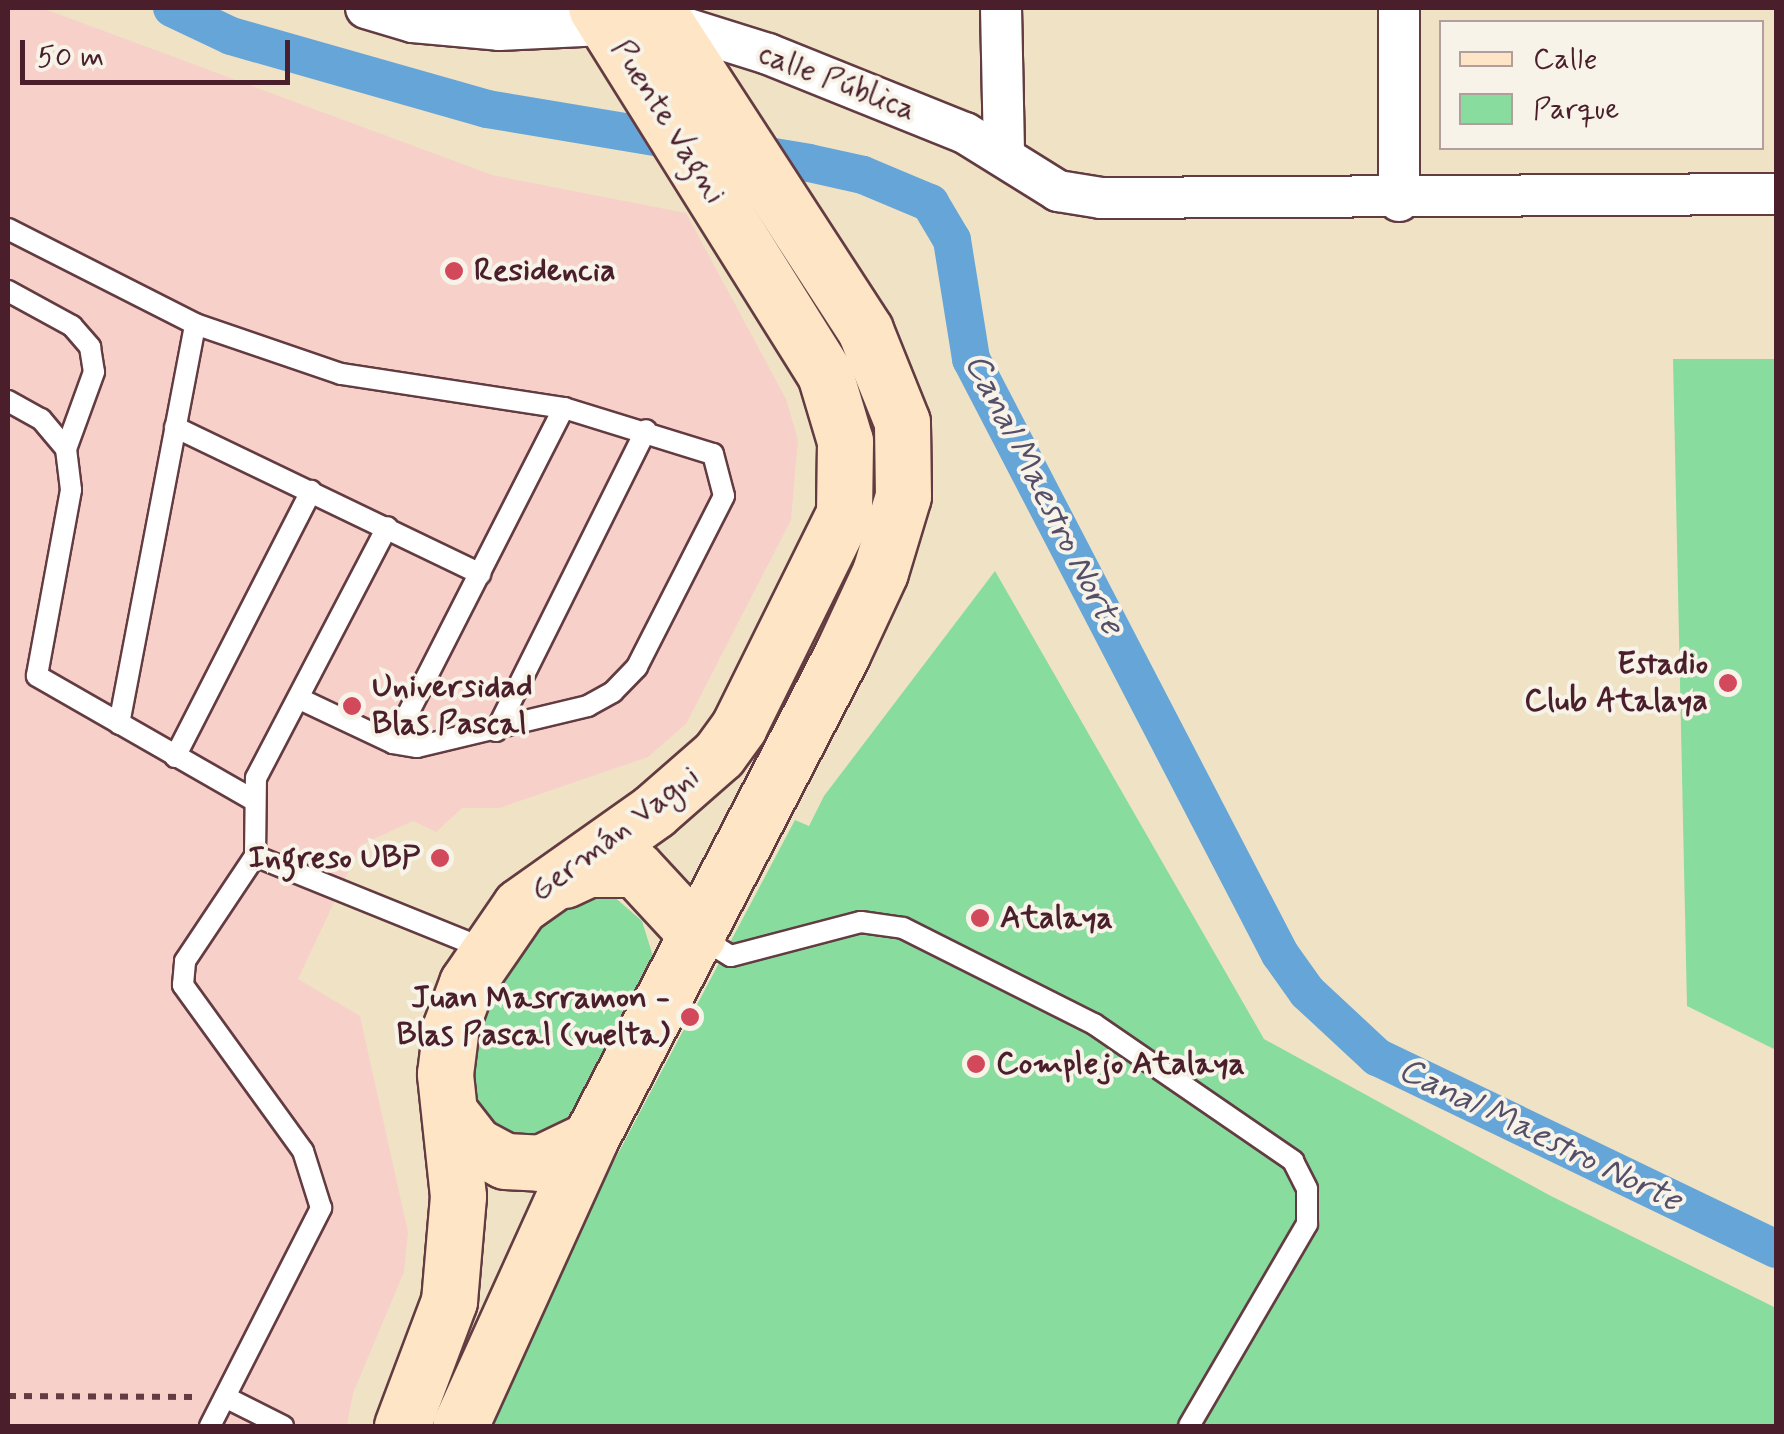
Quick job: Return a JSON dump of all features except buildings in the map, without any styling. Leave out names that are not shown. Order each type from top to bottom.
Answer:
[{"type":"main road","name":"Puente Vagni","points":[[631,16],[710,92],[786,206],[890,383],[902,422],[903,496],[897,528],[858,621],[698,936]]},
{"type":"main road","name":"Puente Vagni","points":[[631,16],[654,104],[728,217]]},
{"type":"main road","name":"Germán Vagni","points":[[402,1426],[450,1301],[457,1250],[454,1118],[445,1074],[450,1026],[484,948],[520,906],[719,754],[764,677],[844,514],[846,441],[838,405],[807,339],[728,217]]},
{"type":"main road","points":[[460,1426],[590,1138],[698,936],[636,869],[588,869],[551,885]]},
{"type":"main road","points":[[454,1118],[475,1145],[505,1162],[540,1163],[590,1138]]},
{"type":"street","name":"calle Pública","points":[[366,8],[413,22],[498,30],[631,16],[768,54],[1004,152],[1058,191],[1101,198],[1399,201],[1776,194]]},
{"type":"street","points":[[1000,8],[1004,152]]},
{"type":"street","points":[[1398,8],[1399,201]]},
{"type":"lane","points":[[8,229],[194,324],[341,374],[564,408],[646,430],[713,454],[724,496],[638,667],[588,706],[448,744],[393,744],[298,698]]},
{"type":"lane","points":[[8,291],[72,326],[90,347],[94,372],[66,449],[70,490],[37,676],[252,800]]},
{"type":"lane","points":[[119,724],[194,324]]},
{"type":"lane","points":[[8,401],[41,419],[66,449]]},
{"type":"lane","points":[[393,744],[564,408]]},
{"type":"lane","points":[[176,427],[480,574]]},
{"type":"lane","points":[[496,731],[646,430]]},
{"type":"lane","points":[[176,757],[311,491]]},
{"type":"lane","points":[[210,1426],[322,1208],[303,1151],[183,985],[190,951],[255,856],[252,800],[298,698],[386,527]]},
{"type":"lane","points":[[255,856],[484,948]]},
{"type":"lane","points":[[698,936],[731,956],[861,922],[903,928],[1094,1024],[1294,1162],[1307,1188],[1307,1224],[1189,1426]]},
{"type":"lane","points":[[225,1397],[283,1426]]},
{"type":"path","points":[[8,1396],[225,1397]]},
{"type":"shaded area","name":"Universidad Blas Pascal","points":[[8,8],[42,8],[492,175],[686,213],[786,399],[798,440],[791,520],[686,724],[648,757],[499,808],[462,808],[436,832],[413,821],[361,845],[298,979],[360,1016],[408,1232],[404,1272],[353,1393],[347,1426],[8,1426]]},
{"type":"green space","name":"Estadio Club Atalaya","points":[[1673,359],[1776,359],[1776,1050],[1687,1006]]},
{"type":"green space","name":"Complejo Atalaya","points":[[995,571],[1264,1039],[1549,1195],[1776,1308],[1776,1426],[495,1426],[493,1389],[795,820],[809,826],[824,796]]},
{"type":"green space","points":[[611,894],[642,921],[656,966],[580,1126],[524,1151],[468,1115],[477,1008],[549,900]]},
{"type":"waterway","name":"Canal Maestro Norte","points":[[172,8],[231,36],[487,109],[809,163],[863,175],[930,203],[952,240],[971,359],[1280,954],[1307,992],[1377,1057],[1776,1249]]},
{"type":"place","name":"Residencia","points":[[454,271]]},
{"type":"place","name":"Estadio Club Atalaya","points":[[1728,683]]},
{"type":"place","name":"Universidad Blas Pascal","points":[[352,706]]},
{"type":"place","name":"Ingreso UBP","points":[[440,858]]},
{"type":"place","name":"Atalaya","points":[[980,918]]},
{"type":"place","name":"Juan Masrramon - Blas Pascal (vuelta)","points":[[690,1017]]},
{"type":"place","name":"Complejo Atalaya","points":[[976,1064]]}]
